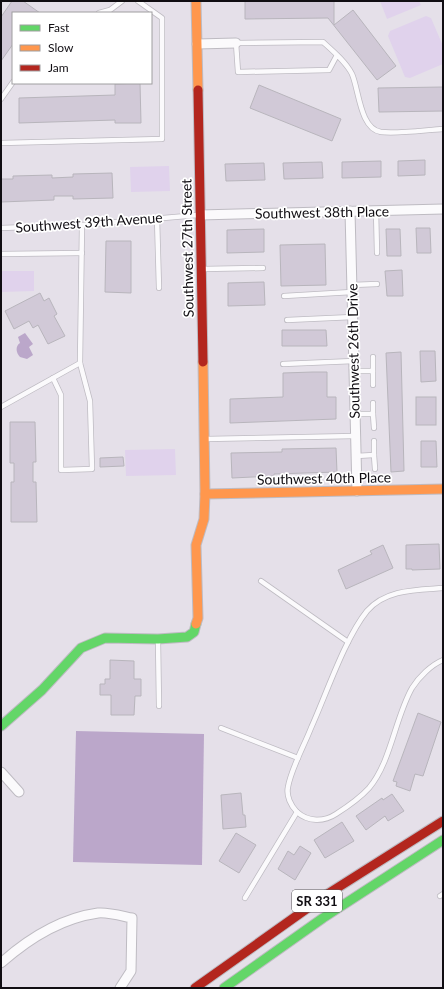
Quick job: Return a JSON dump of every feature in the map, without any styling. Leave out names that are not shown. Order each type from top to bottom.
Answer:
[{"type":"main road","name":"Southwest 27th Street","points":[[1,726],[42,690],[81,648],[105,638],[158,639],[187,637],[194,632],[198,618],[196,545],[204,518],[205,494],[196,1]]},
{"type":"main road","name":"Southwest 40th Place","points":[[205,494],[443,489]]},
{"type":"main road","name":"SR 331","points":[[195,988],[326,895],[443,821]]},
{"type":"main road","name":"SR 331","points":[[224,988],[323,918],[442,843]]},
{"type":"street","points":[[197,44],[236,43]]},
{"type":"street","name":"Southwest 38th Place","points":[[200,215],[443,209]]},
{"type":"street","name":"Southwest 26th Drive","points":[[350,211],[356,491]]},
{"type":"street","points":[[1,772],[19,792]]},
{"type":"street","points":[[1,963],[10,955],[53,926],[99,913],[132,918],[131,971],[120,988]]},
{"type":"lane","points":[[103,12],[110,10],[122,1]]},
{"type":"lane","points":[[1,143],[162,138],[162,18],[138,1]]},
{"type":"lane","points":[[337,55],[329,70],[238,72],[236,43],[323,42],[337,55],[352,73],[364,118],[370,127],[380,132],[443,129]]},
{"type":"lane","points":[[1,99],[12,83]]},
{"type":"lane","points":[[376,210],[377,253]]},
{"type":"lane","name":"Southwest 39th Avenue","points":[[1,228],[82,225],[200,215]]},
{"type":"lane","points":[[157,218],[159,288]]},
{"type":"lane","points":[[53,378],[60,395],[61,470],[92,470],[90,401],[80,363],[82,225]]},
{"type":"lane","name":"Southwest 39th Avenue","points":[[1,254],[82,253]]},
{"type":"lane","points":[[201,269],[263,268]]},
{"type":"lane","points":[[284,296],[352,289],[377,284]]},
{"type":"lane","points":[[287,320],[353,316]]},
{"type":"lane","points":[[373,357],[373,385]]},
{"type":"lane","points":[[283,364],[354,361]]},
{"type":"lane","points":[[1,407],[80,363]]},
{"type":"lane","points":[[354,371],[373,370]]},
{"type":"lane","points":[[373,403],[374,428]]},
{"type":"lane","points":[[355,414],[373,414]]},
{"type":"lane","points":[[204,439],[355,436]]},
{"type":"lane","points":[[374,441],[375,469]]},
{"type":"lane","points":[[356,456],[374,456]]},
{"type":"lane","points":[[261,581],[348,642]]},
{"type":"lane","points":[[443,588],[401,591],[381,600],[367,610],[348,642],[298,758],[287,788],[288,799],[297,812],[305,818],[328,820],[348,806],[369,788],[381,767],[403,706],[413,687],[423,674],[443,660]]},
{"type":"lane","points":[[158,639],[159,706]]},
{"type":"lane","points":[[221,728],[298,758]]},
{"type":"lane","points":[[245,898],[297,812]]},
{"type":"shaded area","points":[[380,1],[419,1],[421,5],[387,19]]},
{"type":"shaded area","points":[[426,16],[431,18],[443,46],[443,64],[410,78],[405,77],[388,36],[390,31]]},
{"type":"shaded area","points":[[169,166],[170,191],[131,192],[130,167]]},
{"type":"shaded area","points":[[1,271],[34,271],[34,291],[1,292]]},
{"type":"shaded area","points":[[25,333],[33,344],[29,347],[33,355],[27,359],[20,357],[17,350],[17,346],[20,343],[18,337]]},
{"type":"shaded area","points":[[175,449],[176,475],[126,476],[125,450]]},
{"type":"shaded area","points":[[76,731],[204,734],[202,865],[73,862]]},
{"type":"building","points":[[12,1],[23,1],[39,12],[12,12],[12,45],[1,61],[1,17]]},
{"type":"building","points":[[245,1],[334,1],[334,25],[353,10],[396,66],[377,80],[328,18],[245,19]]},
{"type":"building","points":[[115,84],[140,84],[141,123],[115,123],[115,120],[19,123],[19,98],[115,95]]},
{"type":"building","points":[[259,85],[341,119],[332,141],[250,108]]},
{"type":"building","points":[[443,87],[443,111],[379,112],[378,88]]},
{"type":"building","points":[[425,160],[425,175],[398,176],[398,161]]},
{"type":"building","points":[[381,161],[381,177],[342,178],[342,162]]},
{"type":"building","points":[[322,162],[323,178],[284,179],[283,163]]},
{"type":"building","points":[[264,163],[265,180],[226,181],[225,164]]},
{"type":"building","points":[[112,173],[113,198],[73,199],[73,196],[54,196],[54,200],[1,202],[1,179],[13,179],[13,176],[52,175],[52,178],[73,177],[73,174]]},
{"type":"building","points":[[416,228],[430,228],[431,253],[417,253]]},
{"type":"building","points":[[264,229],[264,252],[227,253],[227,230]]},
{"type":"building","points":[[386,229],[400,229],[401,256],[387,256]]},
{"type":"building","points":[[106,241],[131,241],[131,293],[105,292]]},
{"type":"building","points":[[325,244],[326,285],[281,286],[280,245]]},
{"type":"building","points":[[402,270],[403,296],[387,296],[385,271]]},
{"type":"building","points":[[264,282],[265,305],[228,306],[228,283]]},
{"type":"building","points":[[40,293],[44,301],[49,298],[57,314],[54,316],[65,336],[48,344],[38,325],[33,328],[29,321],[14,329],[5,311]]},
{"type":"building","points":[[282,330],[326,330],[327,346],[282,346]]},
{"type":"building","points":[[420,351],[435,351],[436,381],[421,382]]},
{"type":"building","points":[[401,352],[404,471],[391,472],[386,353]]},
{"type":"building","points":[[327,372],[327,397],[336,397],[336,419],[230,423],[230,399],[283,397],[283,373]]},
{"type":"building","points":[[416,397],[436,397],[436,425],[416,425]]},
{"type":"building","points":[[10,422],[35,422],[36,462],[33,462],[33,482],[36,482],[37,522],[11,522],[11,482],[14,482],[14,463],[10,463]]},
{"type":"building","points":[[421,441],[436,441],[437,467],[421,467]]},
{"type":"building","points":[[336,448],[337,472],[274,474],[274,476],[232,478],[231,453],[282,452],[282,449]]},
{"type":"building","points":[[123,457],[124,466],[100,467],[100,458]]},
{"type":"building","points":[[439,544],[440,569],[406,569],[406,545]]},
{"type":"building","points":[[383,545],[393,568],[346,589],[338,570],[372,554],[370,551]]},
{"type":"building","points":[[110,660],[134,661],[134,679],[141,679],[141,696],[135,696],[134,715],[111,715],[111,695],[100,695],[100,684],[105,684],[105,679],[110,679]]},
{"type":"building","points":[[418,713],[441,722],[423,776],[415,774],[410,791],[396,786],[397,782],[393,781]]},
{"type":"building","points":[[241,793],[243,815],[245,815],[246,827],[223,829],[221,795]]},
{"type":"building","points":[[392,794],[404,811],[388,821],[385,816],[366,830],[356,816],[382,798],[383,800]]},
{"type":"building","points":[[342,822],[354,841],[325,858],[314,840]]},
{"type":"building","points":[[236,833],[256,845],[239,873],[219,861]]},
{"type":"building","points":[[300,846],[311,853],[295,880],[278,869],[288,851],[294,855]]},
{"type":"traffic: fast","points":[[1,726],[42,690],[81,648],[105,638],[158,639],[187,637],[194,632],[196,624]]},
{"type":"traffic: fast","points":[[224,988],[323,918],[443,840]]},
{"type":"traffic: slow","points":[[196,1],[198,90]]},
{"type":"traffic: slow","points":[[196,624],[198,618],[196,545],[204,519],[205,494],[203,362]]},
{"type":"traffic: slow","points":[[205,494],[443,489]]},
{"type":"traffic: jam","points":[[198,90],[203,362]]},
{"type":"traffic: jam","points":[[195,988],[326,895],[443,821]]}]
